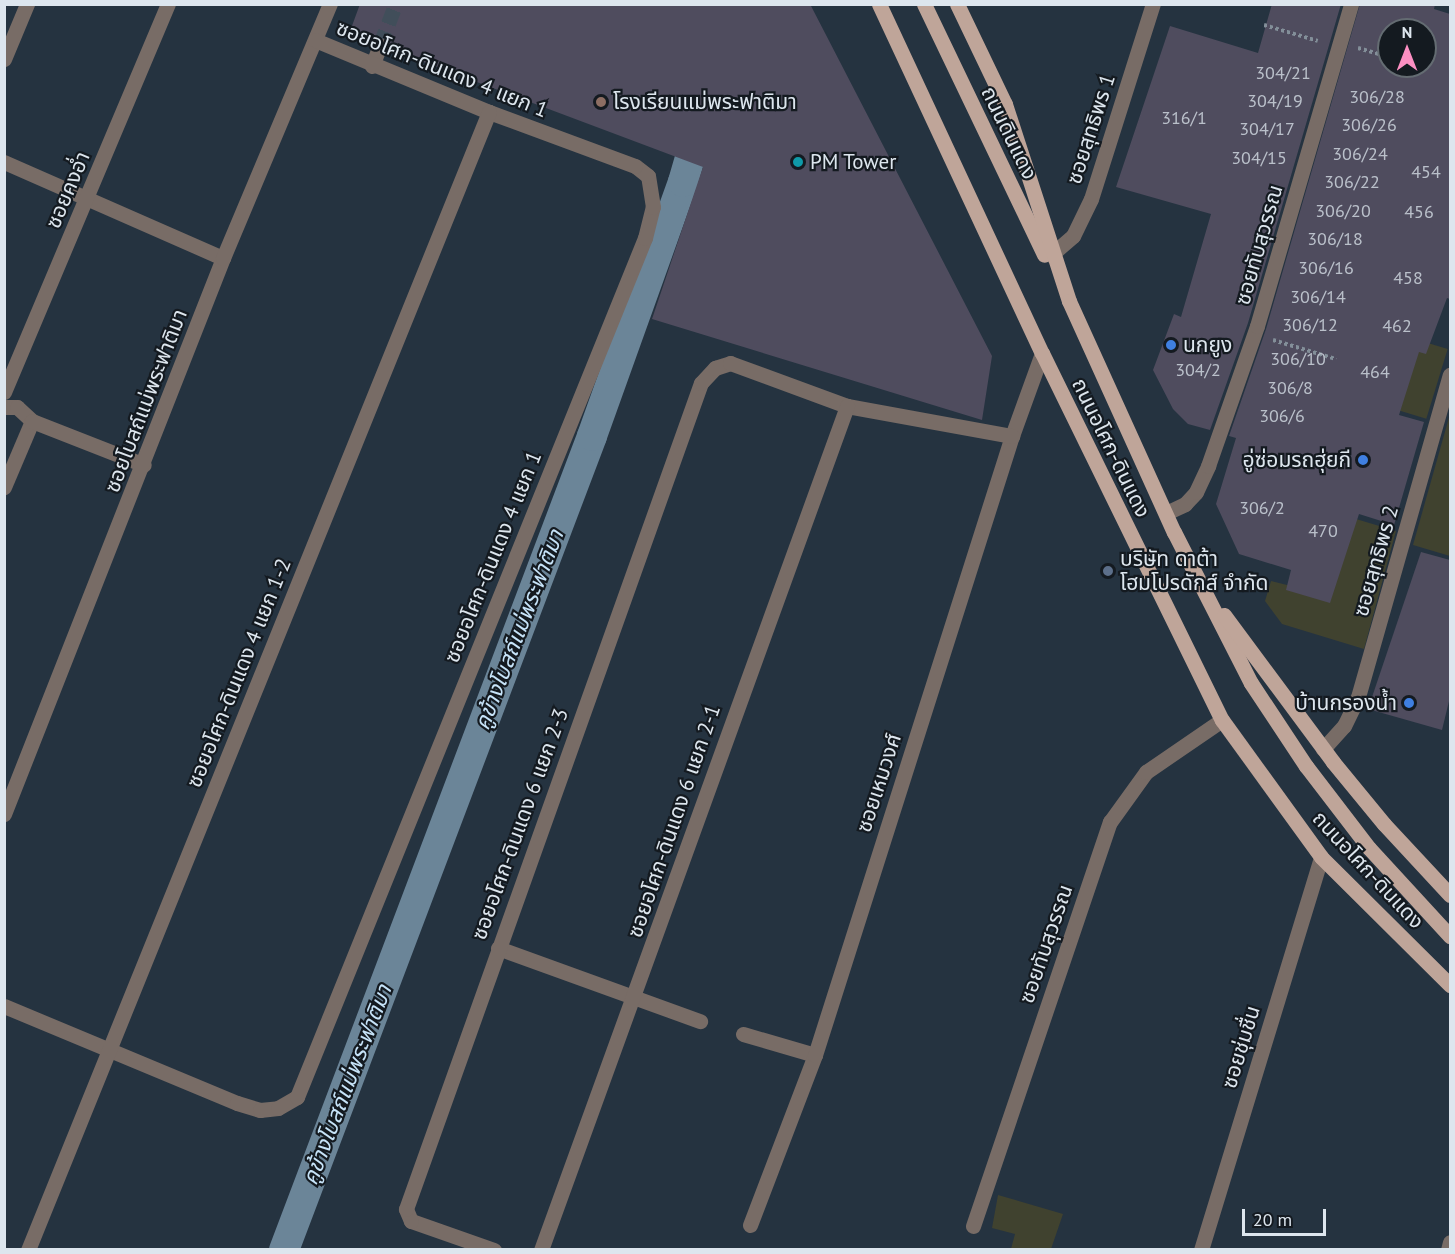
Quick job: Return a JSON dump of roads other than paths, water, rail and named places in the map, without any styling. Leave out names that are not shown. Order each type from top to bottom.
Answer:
[{"type":"main road","name":"ถนนอโศก-ดินแดง","points":[[879,4],[1042,353],[1222,720],[1321,857],[1450,985]]},
{"type":"main road","name":"ถนนดินแดง","points":[[924,4],[1047,253]]},
{"type":"main road","name":"ถนนอโศก-ดินแดง","points":[[957,4],[1005,104],[1047,253],[1166,513],[1251,683],[1306,766],[1369,848],[1450,936]]},
{"type":"main road","name":"ถนนอโศก-ดินแดง","points":[[1197,578],[1323,749],[1384,824],[1450,895]]},
{"type":"street","points":[[4,59],[27,4]]},
{"type":"street","name":"ซอยคงอ่ำ","points":[[6,385],[88,199],[168,4]]},
{"type":"street","name":"ซอยโบสถ์แม่พระฟาติมา","points":[[4,814],[144,465],[223,258],[330,4]]},
{"type":"street","name":"ซอยสุทธิพร 1","points":[[1047,253],[1073,236],[1091,199],[1153,4]]},
{"type":"street","name":"ซอยทับสุวรรณ","points":[[1166,513],[1185,504],[1196,492],[1255,334],[1352,4]]},
{"type":"street","name":"ซอยอโศก-ดินแดง 4 แยก 1","points":[[110,1049],[260,1110],[278,1108],[297,1097],[640,249],[653,207],[648,176],[635,166],[372,66],[315,40]]},
{"type":"street","points":[[372,66],[380,45]]},
{"type":"street","name":"ซอยอโศก-ดินแดง 4 แยก 1-2","points":[[28,1250],[489,112]]},
{"type":"street","points":[[4,162],[223,258]]},
{"type":"street","name":"ซอยเหมวงศ์","points":[[750,1225],[815,1055],[1012,436],[1042,353]]},
{"type":"street","name":"ซอยอโศก-ดินแดง 6 แยก 2-3","points":[[494,1250],[411,1221],[406,1209],[701,383],[715,368],[729,363],[847,406]]},
{"type":"street","name":"ซอยสุทธิพร 2","points":[[1323,749],[1344,726],[1358,697],[1450,375]]},
{"type":"street","points":[[847,406],[1012,436]]},
{"type":"street","name":"ซอยอโศก-ดินแดง 6 แยก 2-1","points":[[541,1250],[635,997],[847,406]]},
{"type":"street","points":[[4,407],[17,407],[32,421],[144,465]]},
{"type":"street","points":[[4,487],[32,421]]},
{"type":"street","name":"ซอยทับสุวรรณ","points":[[973,1226],[1110,822],[1146,772],[1222,720]]},
{"type":"street","name":"ซอยชุ่มชื่น","points":[[1201,1250],[1321,857]]},
{"type":"street","points":[[498,948],[700,1021]]},
{"type":"street","points":[[4,1006],[110,1049]]},
{"type":"street","points":[[743,1034],[815,1055]]},
{"type":"street","points":[[1448,1250],[1450,1242]]},
{"type":"waterway","name":"คูข้างโบสถ์แม่พระฟาติมา","points":[[284,1250],[592,436],[683,182],[700,123]]},
{"type":"tunnel","points":[[380,45],[396,4]]},
{"type":"place","name":"โรงเรียนแม่พระฟาติมา","points":[[601,102]]},
{"type":"place","name":"PM Tower","points":[[798,162]]},
{"type":"place","name":"นกยูง","points":[[1171,345]]},
{"type":"place","name":"อู่ซ่อมรถฮุ่ยกี","points":[[1363,460]]},
{"type":"place","name":"บริษัท ดาต้า โฮมโปรดักส์ จำกัด","points":[[1108,571]]},
{"type":"place","name":"บ้านกรองน้ำ","points":[[1409,703]]}]
